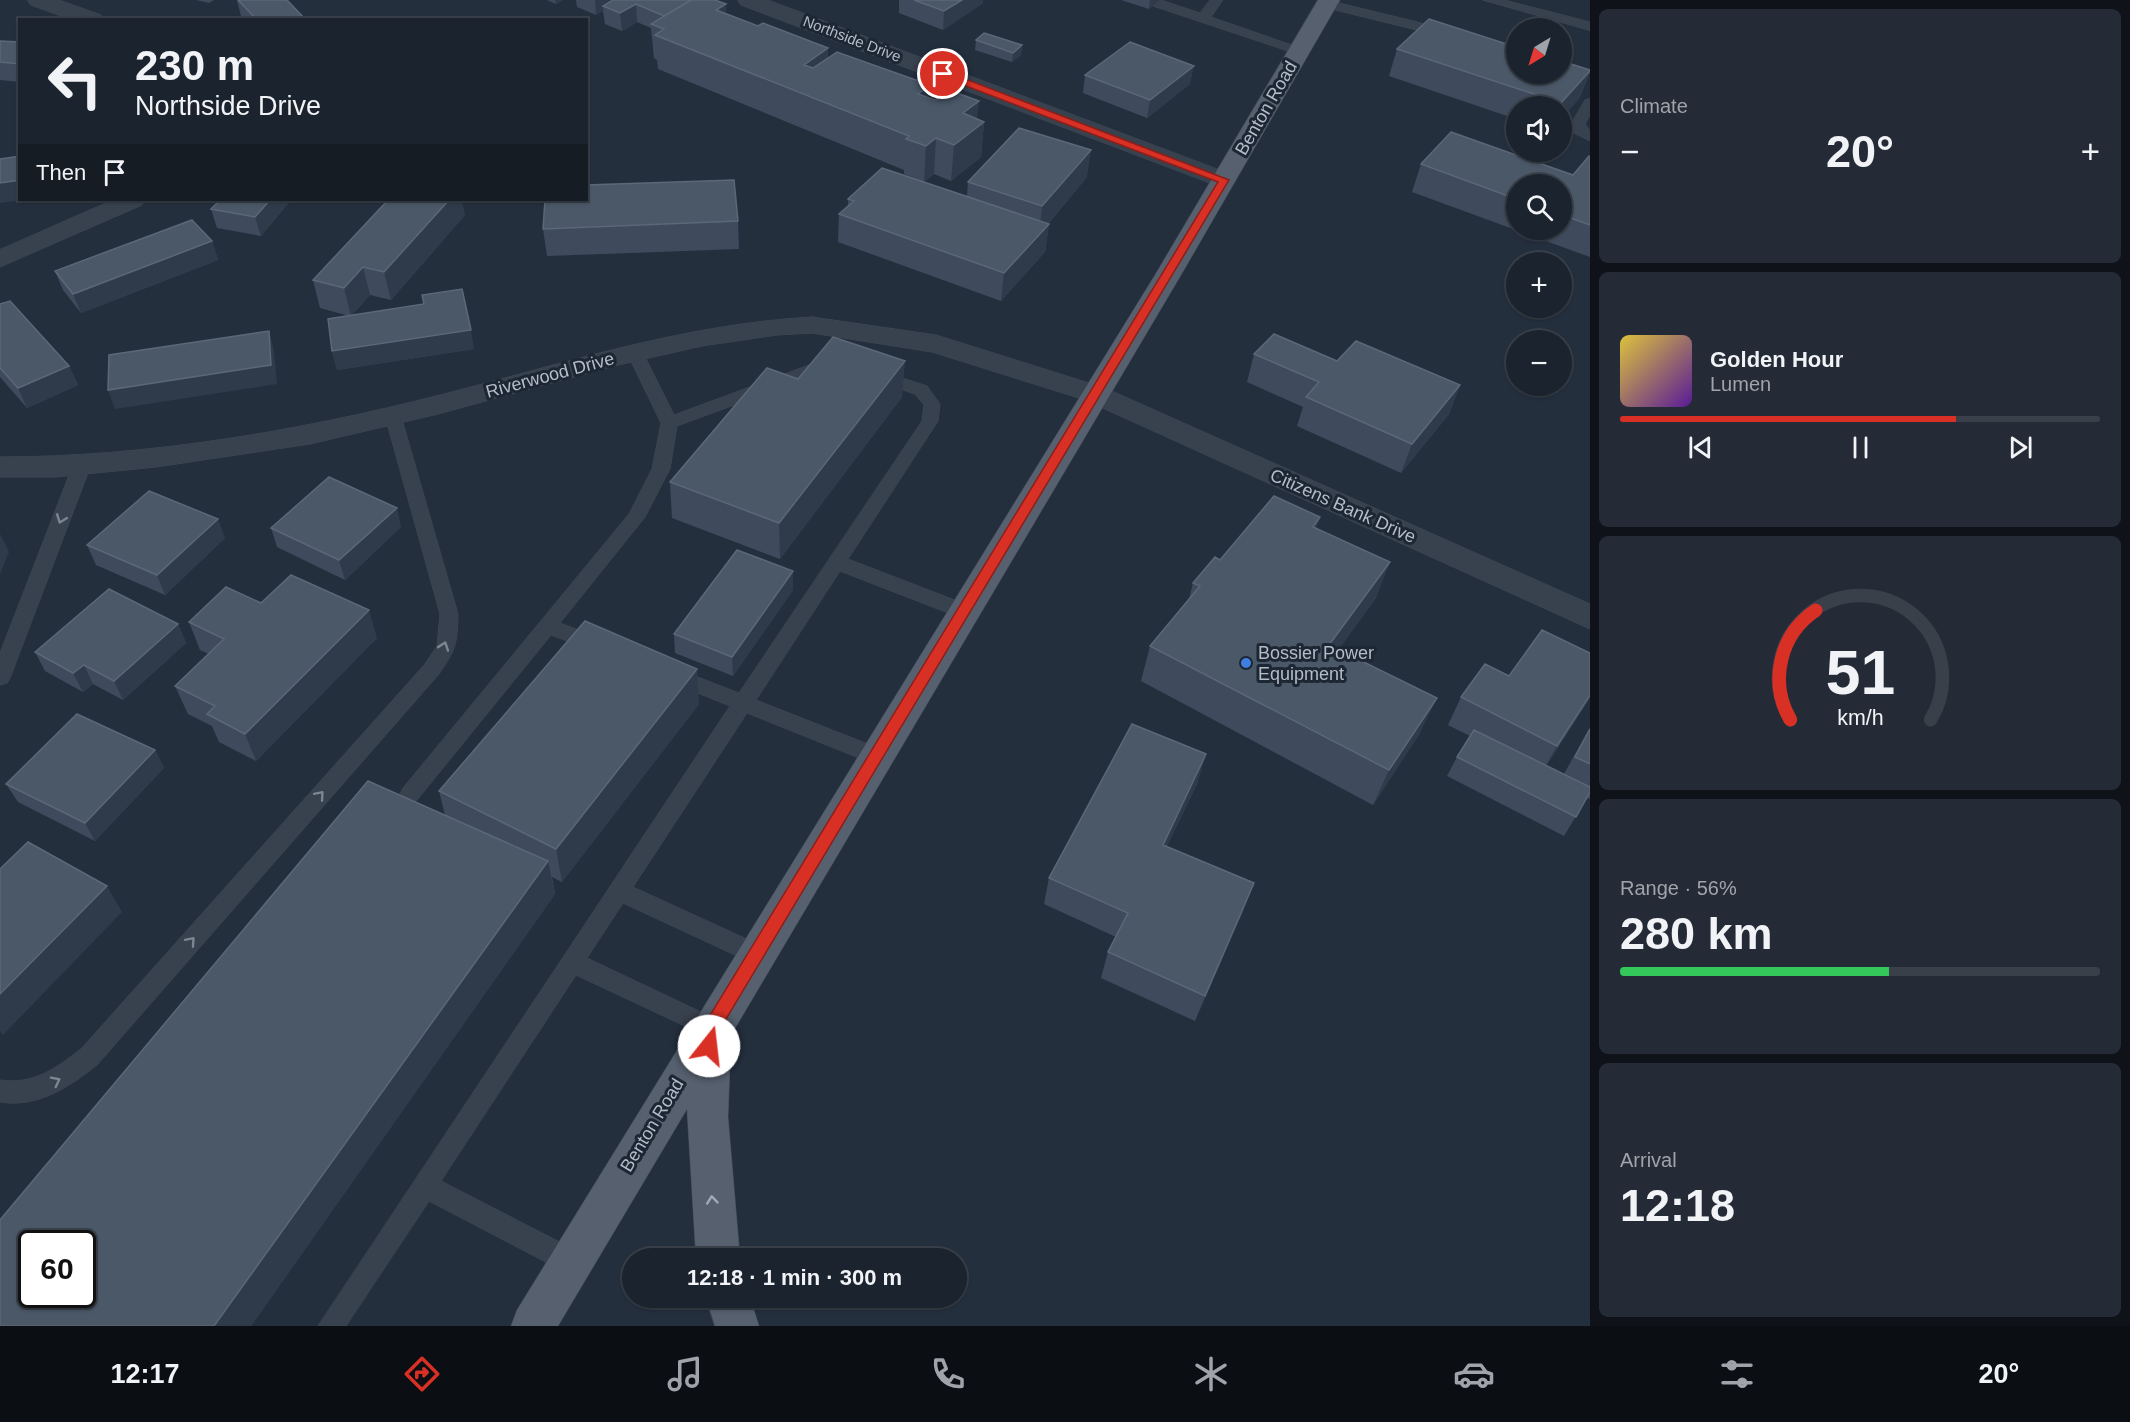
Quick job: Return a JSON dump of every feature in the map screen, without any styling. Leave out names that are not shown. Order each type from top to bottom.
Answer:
[{"type":"main road","name":"Benton Road","points":[[533,1326],[1224,180],[1328,2]]},
{"type":"main road","points":[[712,1028],[707,1064],[711,1194],[717,1248]]},
{"type":"main road","points":[[731,1308],[737,1326]]},
{"type":"street","points":[[39,0],[88,18]]},
{"type":"street","name":"Northside Drive","points":[[749,0],[1224,180]]},
{"type":"street","points":[[0,259],[131,201]]},
{"type":"street","name":"Riverwood Drive","points":[[0,467],[82,465],[204,451],[310,434],[393,416],[636,353],[702,338],[777,327],[812,326],[839,349],[936,344],[1095,394]]},
{"type":"street","name":"Citizens Bank Drive","points":[[1095,394],[1590,617]]},
{"type":"lane","points":[[1203,18],[1217,0]]},
{"type":"lane","points":[[1490,0],[1590,26]]},
{"type":"lane","points":[[1328,2],[1463,38]]},
{"type":"lane","points":[[1157,3],[1299,50]]},
{"type":"lane","points":[[1590,103],[1578,124],[1579,130],[1590,137]]},
{"type":"lane","points":[[669,423],[839,349]]},
{"type":"lane","points":[[410,794],[636,517],[661,469],[669,423],[636,353]]},
{"type":"lane","points":[[331,1326],[930,421],[932,404],[921,390],[867,372]]},
{"type":"lane","points":[[0,1091],[34,1090],[59,1081],[89,1057],[432,669],[447,647],[449,614],[393,416]]},
{"type":"lane","points":[[0,678],[82,465]]},
{"type":"lane","points":[[836,562],[963,611]]},
{"type":"lane","points":[[547,626],[613,651]]},
{"type":"lane","points":[[656,669],[876,756]]},
{"type":"lane","points":[[619,891],[756,954]]},
{"type":"lane","points":[[572,962],[712,1028]]},
{"type":"lane","points":[[424,1185],[570,1262]]},
{"type":"building","points":[[238,0],[287,0],[304,18],[255,18]]},
{"type":"building","points":[[613,0],[691,0],[664,16],[636,4],[620,13],[603,6]]},
{"type":"building","points":[[691,0],[715,0],[726,4],[716,10],[758,26],[763,23],[828,48],[804,65],[813,68],[837,52],[930,85],[918,94],[935,100],[949,90],[979,101],[963,113],[984,122],[954,145],[936,138],[926,146],[906,139],[909,136],[655,35],[664,29],[651,24]]},
{"type":"building","points":[[914,0],[962,0],[944,11]]},
{"type":"building","points":[[1429,19],[1506,44],[1506,84],[1572,84],[1572,64],[1590,71],[1567,96],[1540,96],[1397,49]]},
{"type":"building","points":[[984,33],[1022,45],[1013,53],[976,40]]},
{"type":"building","points":[[0,41],[18,42],[18,64],[0,62]]},
{"type":"building","points":[[1130,42],[1194,66],[1150,100],[1085,75]]},
{"type":"building","points":[[1019,128],[1091,150],[1042,206],[968,182]]},
{"type":"building","points":[[1451,132],[1506,151],[1506,162],[1536,162],[1570,174],[1506,174],[1506,195],[1421,164]]},
{"type":"building","points":[[18,156],[18,180],[0,183],[0,159]]},
{"type":"building","points":[[1589,156],[1590,157],[1590,225],[1572,219],[1572,175]]},
{"type":"building","points":[[882,168],[1049,224],[1004,273],[839,214],[854,201],[848,199]]},
{"type":"building","points":[[734,180],[738,221],[543,229],[545,201],[588,201],[588,185]]},
{"type":"building","points":[[219,201],[269,201],[255,217],[211,209]]},
{"type":"building","points":[[387,201],[448,201],[384,272],[363,267],[344,288],[313,280]]},
{"type":"building","points":[[192,220],[212,241],[73,294],[55,271]]},
{"type":"building","points":[[462,289],[471,330],[332,351],[328,319],[424,304],[422,295]]},
{"type":"building","points":[[10,301],[69,366],[18,388],[0,368],[0,304]]},
{"type":"building","points":[[269,331],[271,365],[108,390],[109,355]]},
{"type":"building","points":[[1274,334],[1337,361],[1356,341],[1460,385],[1412,444],[1306,397],[1319,382],[1254,354]]},
{"type":"building","points":[[833,337],[905,361],[779,523],[670,482],[767,368],[798,379]]},
{"type":"building","points":[[329,477],[397,508],[339,560],[271,528]]},
{"type":"building","points":[[149,491],[218,519],[157,575],[87,545]]},
{"type":"building","points":[[1274,496],[1320,517],[1313,527],[1390,562],[1329,645],[1437,698],[1389,770],[1150,646],[1200,586],[1193,583],[1215,557],[1220,560]]},
{"type":"building","points":[[737,550],[793,571],[732,657],[674,634]]},
{"type":"building","points":[[291,575],[369,610],[245,734],[207,714],[215,706],[175,686],[224,639],[189,622],[226,587],[261,603]]},
{"type":"building","points":[[109,589],[178,624],[114,681],[84,665],[73,673],[35,652]]},
{"type":"building","points":[[585,621],[697,669],[556,849],[439,791]]},
{"type":"building","points":[[1542,630],[1590,653],[1590,695],[1557,746],[1461,697],[1485,664],[1509,676]]},
{"type":"building","points":[[77,714],[155,750],[85,823],[6,784]]},
{"type":"building","points":[[1132,724],[1206,754],[1163,845],[1254,883],[1205,996],[1108,952],[1128,913],[1049,878]]},
{"type":"building","points":[[1590,729],[1590,764],[1575,757]]},
{"type":"building","points":[[1474,730],[1590,787],[1590,792],[1576,817],[1457,757]]},
{"type":"building","points":[[368,781],[548,861],[214,1326],[0,1326],[0,1220]]},
{"type":"building","points":[[28,842],[107,886],[0,994],[0,869]]},
{"type":"place","name":"Bossier Power Equipment","points":[[1246,663]]},
{"type":"route","points":[[709,1046],[712,1028],[1224,180],[943,74]]}]
